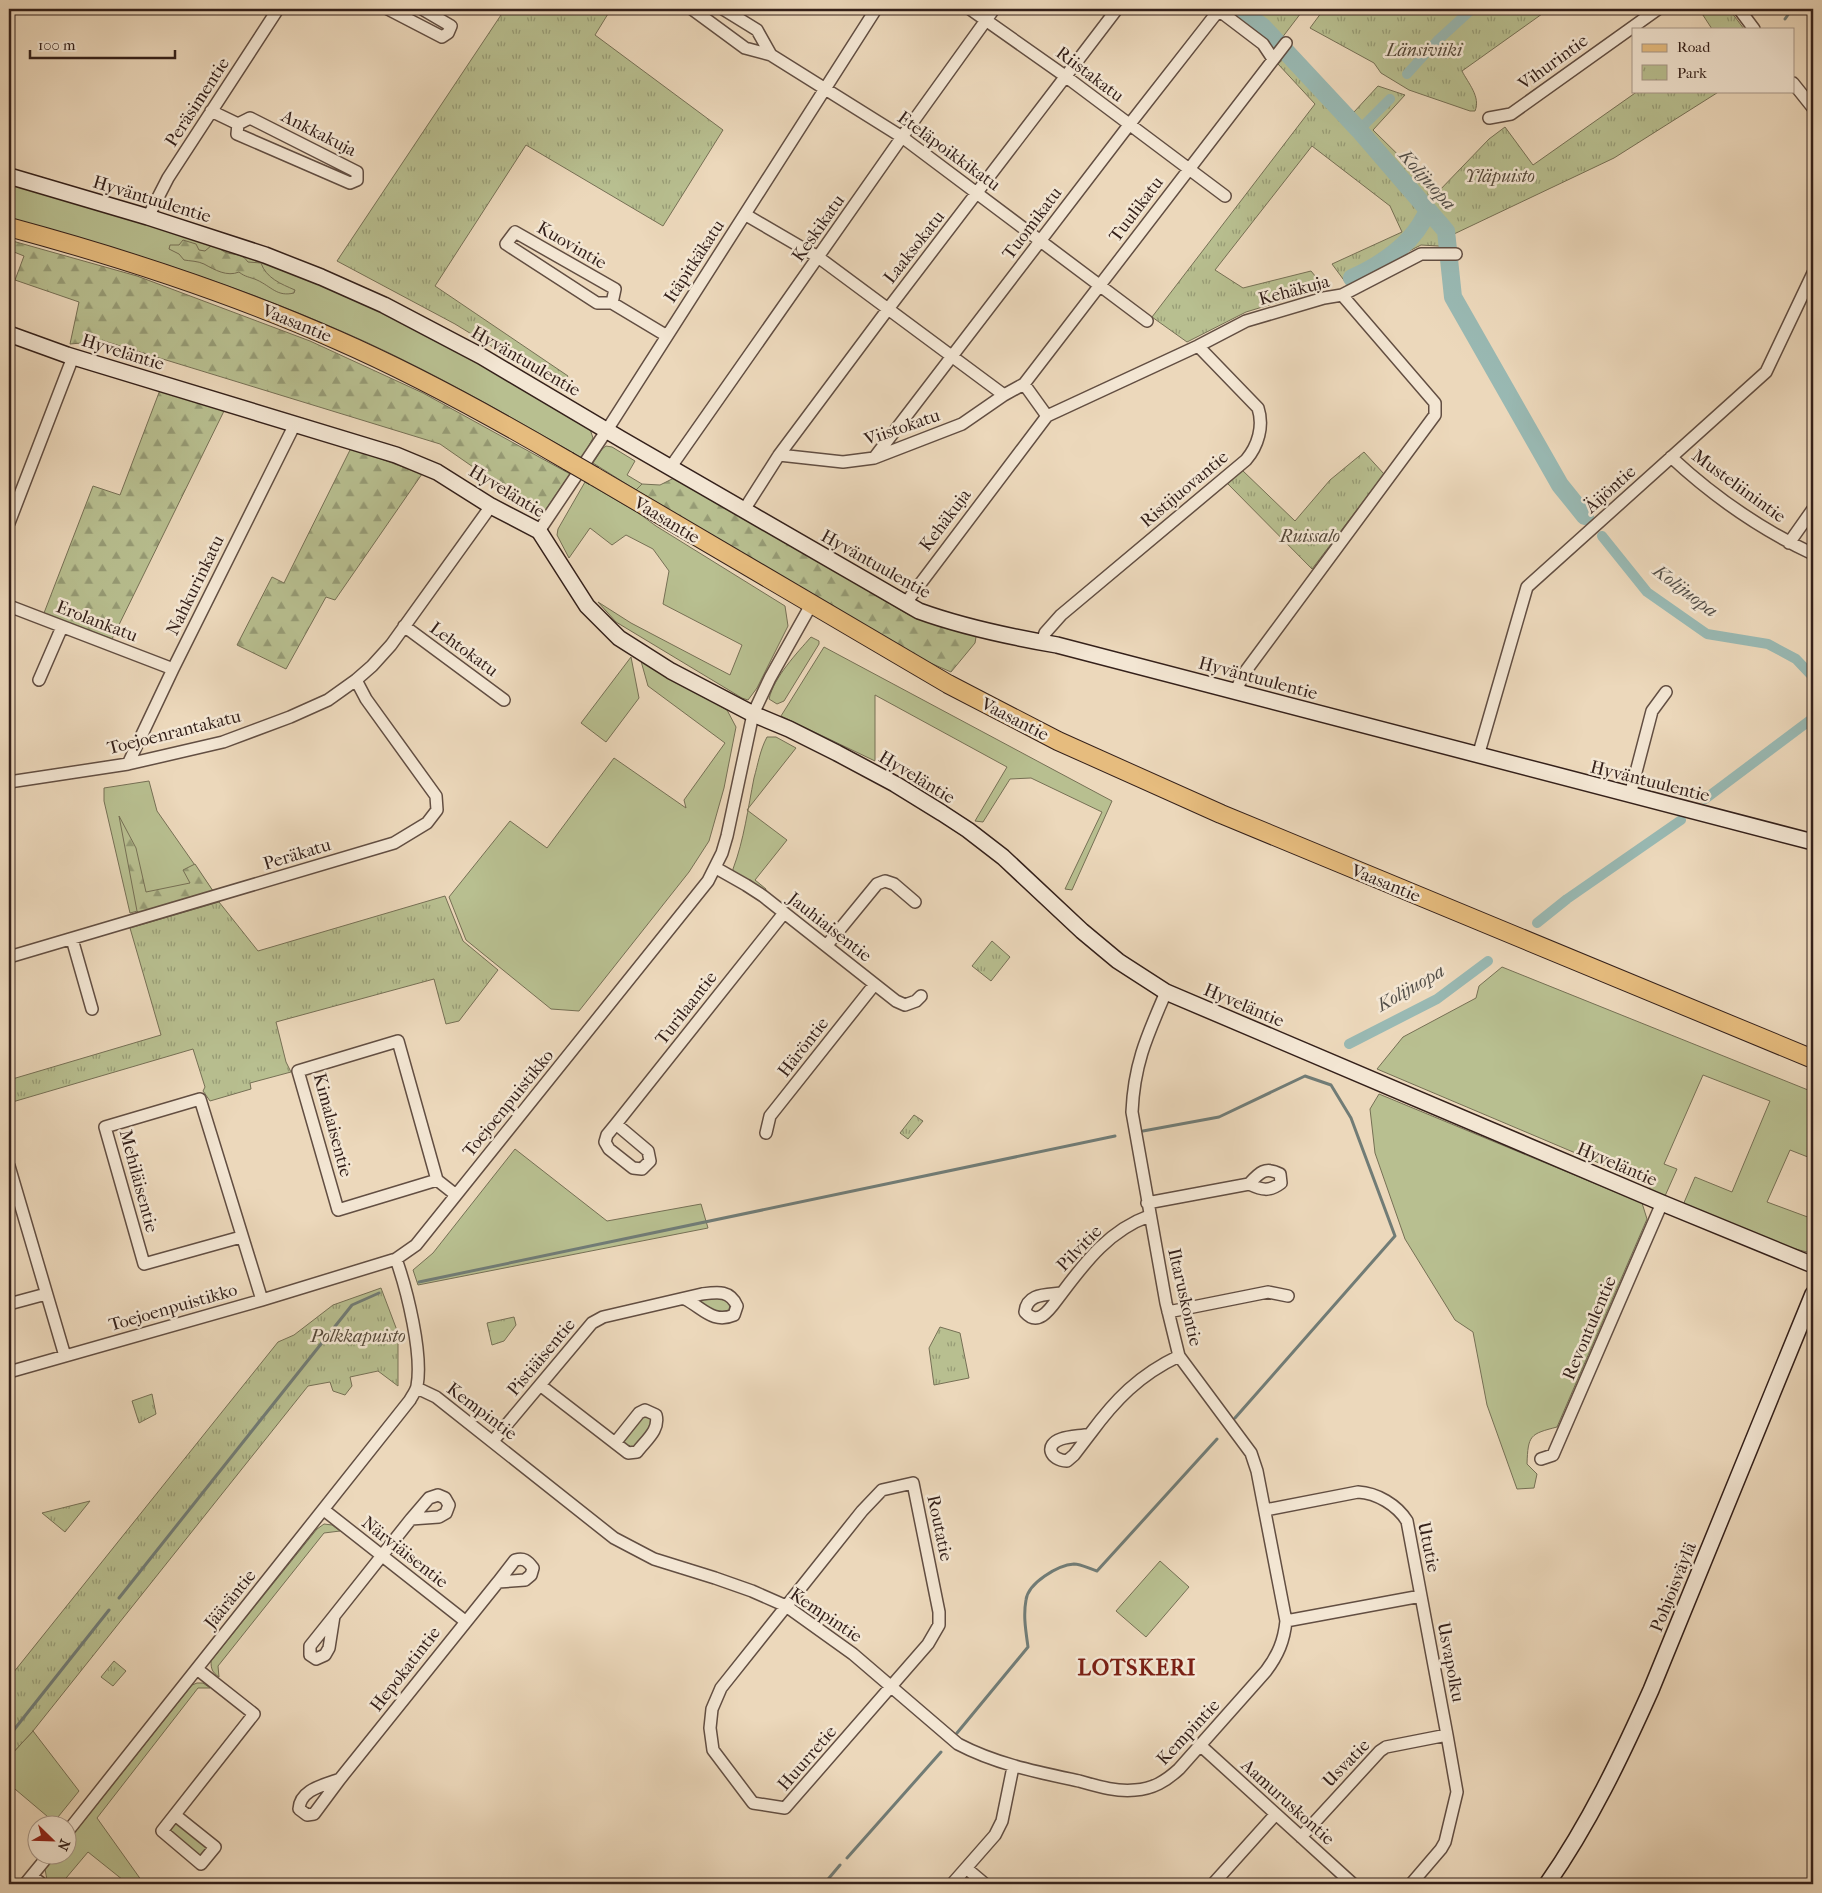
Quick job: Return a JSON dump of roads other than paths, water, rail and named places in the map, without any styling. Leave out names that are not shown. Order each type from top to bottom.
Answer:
[{"type":"main road","name":"Vaasantie","points":[[9,227],[163,273],[294,321],[426,382],[594,476],[964,694],[1058,741],[1171,793],[1813,1059]]},
{"type":"street","name":"Peräsimentie","points":[[148,217],[168,178],[278,9]]},
{"type":"street","points":[[388,9],[442,37],[448,33],[450,26],[422,9]]},
{"type":"street","name":"Eteläpoikkikatu","points":[[692,9],[745,48],[771,55],[902,137],[1147,321]]},
{"type":"street","name":"Eteläpoikkikatu","points":[[723,9],[757,30],[771,55]]},
{"type":"street","name":"Itäpitkäkatu","points":[[539,531],[607,430],[876,9]]},
{"type":"street","name":"Riistakatu","points":[[970,9],[1065,76],[1225,196]]},
{"type":"street","name":"Keskikatu","points":[[670,468],[994,9]]},
{"type":"street","name":"Laaksokatu","points":[[744,510],[779,456],[888,308],[1117,9]]},
{"type":"street","name":"Vihurintie","points":[[1489,118],[1511,114],[1658,9]]},
{"type":"street","points":[[1739,9],[1753,28]]},
{"type":"street","points":[[1218,10],[1263,44],[1275,57]]},
{"type":"street","name":"Tuomikatu","points":[[874,458],[1218,10]]},
{"type":"street","name":"Tuulikatu","points":[[1024,384],[1286,44]]},
{"type":"street","points":[[1794,84],[1813,108]]},
{"type":"street","name":"Ankkakuja","points":[[211,111],[238,124]]},
{"type":"street","name":"Ankkakuja","points":[[250,118],[357,172],[358,180],[350,183],[237,134],[238,124],[250,118]]},
{"type":"street","name":"Hyväntuulentie","points":[[9,176],[148,217],[265,255],[321,276],[384,305],[481,356],[670,468],[919,611],[950,621],[1042,642],[1813,842]]},
{"type":"street","points":[[746,214],[818,258],[1004,395]]},
{"type":"street","name":"Kuovintie","points":[[612,303],[615,289],[515,232],[506,244],[597,303],[612,303],[667,336]]},
{"type":"street","points":[[1342,295],[1421,254],[1456,254]]},
{"type":"street","name":"Äijöntie","points":[[1478,756],[1527,587],[1766,372],[1813,273]]},
{"type":"street","name":"Kehäkuja","points":[[905,604],[1047,416],[1198,346],[1246,321],[1324,298],[1342,295],[1435,403],[1435,416],[1245,672],[1234,692]]},
{"type":"street","name":"Hyveläntie","points":[[9,334],[73,357],[396,455],[437,472],[491,506],[539,531],[587,606],[620,638],[671,671],[753,714],[789,729],[870,771],[968,830],[1003,857],[1082,931],[1118,961],[1166,992],[1662,1203],[1813,1265]]},
{"type":"street","name":"Ristijuovantie","points":[[1042,642],[1045,633],[1061,615],[1246,460],[1254,451],[1262,418],[1258,408],[1198,346]]},
{"type":"street","points":[[9,523],[73,357]]},
{"type":"street","points":[[1024,384],[1047,416]]},
{"type":"street","name":"Viistokatu","points":[[779,456],[843,462],[874,458],[962,424],[1004,395],[1024,384]]},
{"type":"street","name":"Nahkurinkatu","points":[[128,764],[295,424]]},
{"type":"street","name":"Musteliinintie","points":[[1671,457],[1699,483],[1745,517],[1789,543],[1813,554]]},
{"type":"street","name":"Toejoenrantakatu","points":[[9,782],[128,764],[223,742],[290,717],[328,700],[356,680],[391,645],[491,506]]},
{"type":"street","points":[[1789,543],[1813,509]]},
{"type":"street","name":"Toejoenpuistikko","points":[[9,1372],[396,1260],[416,1245],[708,881],[716,868],[727,836],[753,714],[770,678],[812,605]]},
{"type":"street","name":"Erolankatu","points":[[9,606],[62,628],[173,669]]},
{"type":"street","name":"Lehtokatu","points":[[404,626],[504,700]]},
{"type":"street","points":[[38,680],[62,628]]},
{"type":"street","name":"Peräkatu","points":[[9,957],[394,843],[427,822],[437,810],[436,796],[366,700],[356,680]]},
{"type":"street","points":[[1630,795],[1652,711],[1666,692]]},
{"type":"street","name":"Jauhiaisentie","points":[[716,868],[746,884],[896,1001],[905,1005],[916,1001],[921,996]]},
{"type":"street","points":[[826,946],[877,884],[885,881],[894,884],[915,902]]},
{"type":"street","name":"Turilaantie","points":[[616,1124],[784,913]]},
{"type":"street","points":[[72,939],[92,1009]]},
{"type":"street","name":"Häröntie","points":[[766,1133],[770,1116],[874,985]]},
{"type":"street","name":"Iltaruskontie","points":[[1166,992],[1139,1058],[1133,1086],[1132,1112],[1149,1216],[1168,1312],[1179,1356],[1251,1453],[1265,1510],[1286,1621]]},
{"type":"street","name":"Kimalaisentie","points":[[398,1041],[437,1180],[338,1210],[298,1071],[398,1041]]},
{"type":"street","name":"Mehiläisentie","points":[[241,1237],[144,1264],[105,1127],[200,1099],[262,1300]]},
{"type":"street","points":[[9,1166],[66,1356]]},
{"type":"street","points":[[437,1180],[456,1195]]},
{"type":"street","points":[[1147,1204],[1249,1184]]},
{"type":"street","name":"Revontulentie","points":[[1541,1459],[1553,1455],[1662,1203]]},
{"type":"street","name":"Pilvitie","points":[[1062,1293],[1090,1257],[1108,1240],[1137,1220],[1149,1216]]},
{"type":"street","points":[[396,1260],[402,1278],[419,1356],[417,1388]]},
{"type":"street","points":[[1168,1312],[1268,1292],[1288,1296]]},
{"type":"street","points":[[9,1304],[46,1294]]},
{"type":"street","name":"Pohjoisväylä","points":[[1547,1884],[1625,1748],[1640,1715],[1813,1294]]},
{"type":"street","name":"Pistiäisentie","points":[[493,1441],[592,1323],[603,1317],[685,1299]]},
{"type":"street","points":[[1090,1434],[1122,1394],[1140,1379],[1179,1356]]},
{"type":"street","points":[[540,1385],[615,1443]]},
{"type":"street","name":"Kempintie","points":[[417,1388],[436,1398],[493,1441],[614,1538],[654,1559],[752,1591],[786,1606],[853,1654],[893,1686],[958,1744],[1013,1767],[1114,1790],[1137,1790],[1158,1785],[1170,1778],[1201,1746],[1266,1672],[1276,1657],[1282,1643],[1286,1621]]},
{"type":"street","name":"Jääräntie","points":[[78,1818],[400,1414],[417,1388]]},
{"type":"street","name":"Routatie","points":[[786,1606],[862,1511],[882,1490],[913,1483],[939,1612],[939,1625],[928,1644],[893,1686]]},
{"type":"street","name":"Ututie","points":[[1265,1510],[1358,1492],[1379,1496],[1402,1514],[1406,1521],[1421,1596],[1286,1621]]},
{"type":"street","name":"Närviäisentie","points":[[324,1510],[465,1621]]},
{"type":"street","points":[[334,1616],[411,1519]]},
{"type":"street","name":"Hepokatintie","points":[[340,1779],[498,1582]]},
{"type":"street","name":"Usvapolku","points":[[1421,1596],[1447,1735]]},
{"type":"street","name":"Huurretie","points":[[786,1606],[721,1688],[712,1709],[710,1728],[713,1750],[753,1803],[785,1808],[893,1686]]},
{"type":"street","points":[[174,1815],[215,1847],[201,1864],[162,1831],[174,1815],[254,1714],[197,1669]]},
{"type":"street","points":[[1411,1884],[1445,1842],[1457,1792],[1447,1735]]},
{"type":"street","name":"Usvatie","points":[[1301,1838],[1380,1751],[1386,1747],[1447,1735]]},
{"type":"street","name":"Aamuruskontie","points":[[1201,1746],[1353,1884]]},
{"type":"street","points":[[952,1884],[995,1836],[1002,1821],[1013,1767]]},
{"type":"street","points":[[1213,1884],[1275,1815]]},
{"type":"street","points":[[40,1866],[28,1880],[42,1884]]},
{"type":"street","points":[[966,1868],[985,1884]]},
{"type":"waterway","name":"Kolijuopa","points":[[1239,9],[1263,27],[1359,130],[1446,231],[1453,297],[1560,485],[1585,516]]},
{"type":"waterway","points":[[1407,74],[1437,41],[1472,9]]},
{"type":"waterway","points":[[1785,19],[1792,9]]},
{"type":"waterway","points":[[1359,130],[1390,99]]},
{"type":"waterway","points":[[1352,278],[1375,266],[1397,251],[1415,232],[1428,210]]},
{"type":"waterway","name":"Kolijuopa","points":[[1602,536],[1647,592],[1707,634],[1768,644],[1796,659],[1813,677]]},
{"type":"waterway","points":[[1705,799],[1813,718]]},
{"type":"waterway","name":"Kolijuopa","points":[[1537,923],[1567,899],[1681,820]]},
{"type":"waterway","name":"Kolijuopa","points":[[1349,1044],[1437,999],[1488,961]]},
{"type":"waterway","points":[[1143,1131],[1219,1117],[1305,1076],[1331,1085],[1351,1118],[1395,1236],[1235,1418]]},
{"type":"waterway","points":[[419,1282],[1115,1136]]},
{"type":"waterway","points":[[119,1598],[352,1305],[379,1293]]},
{"type":"waterway","points":[[957,1733],[1028,1647],[1025,1606],[1032,1587],[1052,1571],[1067,1565],[1077,1564],[1097,1571],[1217,1439]]},
{"type":"waterway","points":[[9,1736],[109,1610]]},
{"type":"waterway","points":[[847,1858],[941,1752]]},
{"type":"waterway","points":[[824,1884],[840,1865]]},
{"type":"district","name":"LOTSKERI","points":[[1137,1667]]},
{"type":"park label","name":"Länsiviiki","points":[[1424,50]]},
{"type":"park label","name":"Yläpuisto","points":[[1500,176]]},
{"type":"park label","name":"Ruissalo","points":[[1310,536]]},
{"type":"park label","name":"Polkkapuisto","points":[[358,1336]]}]
